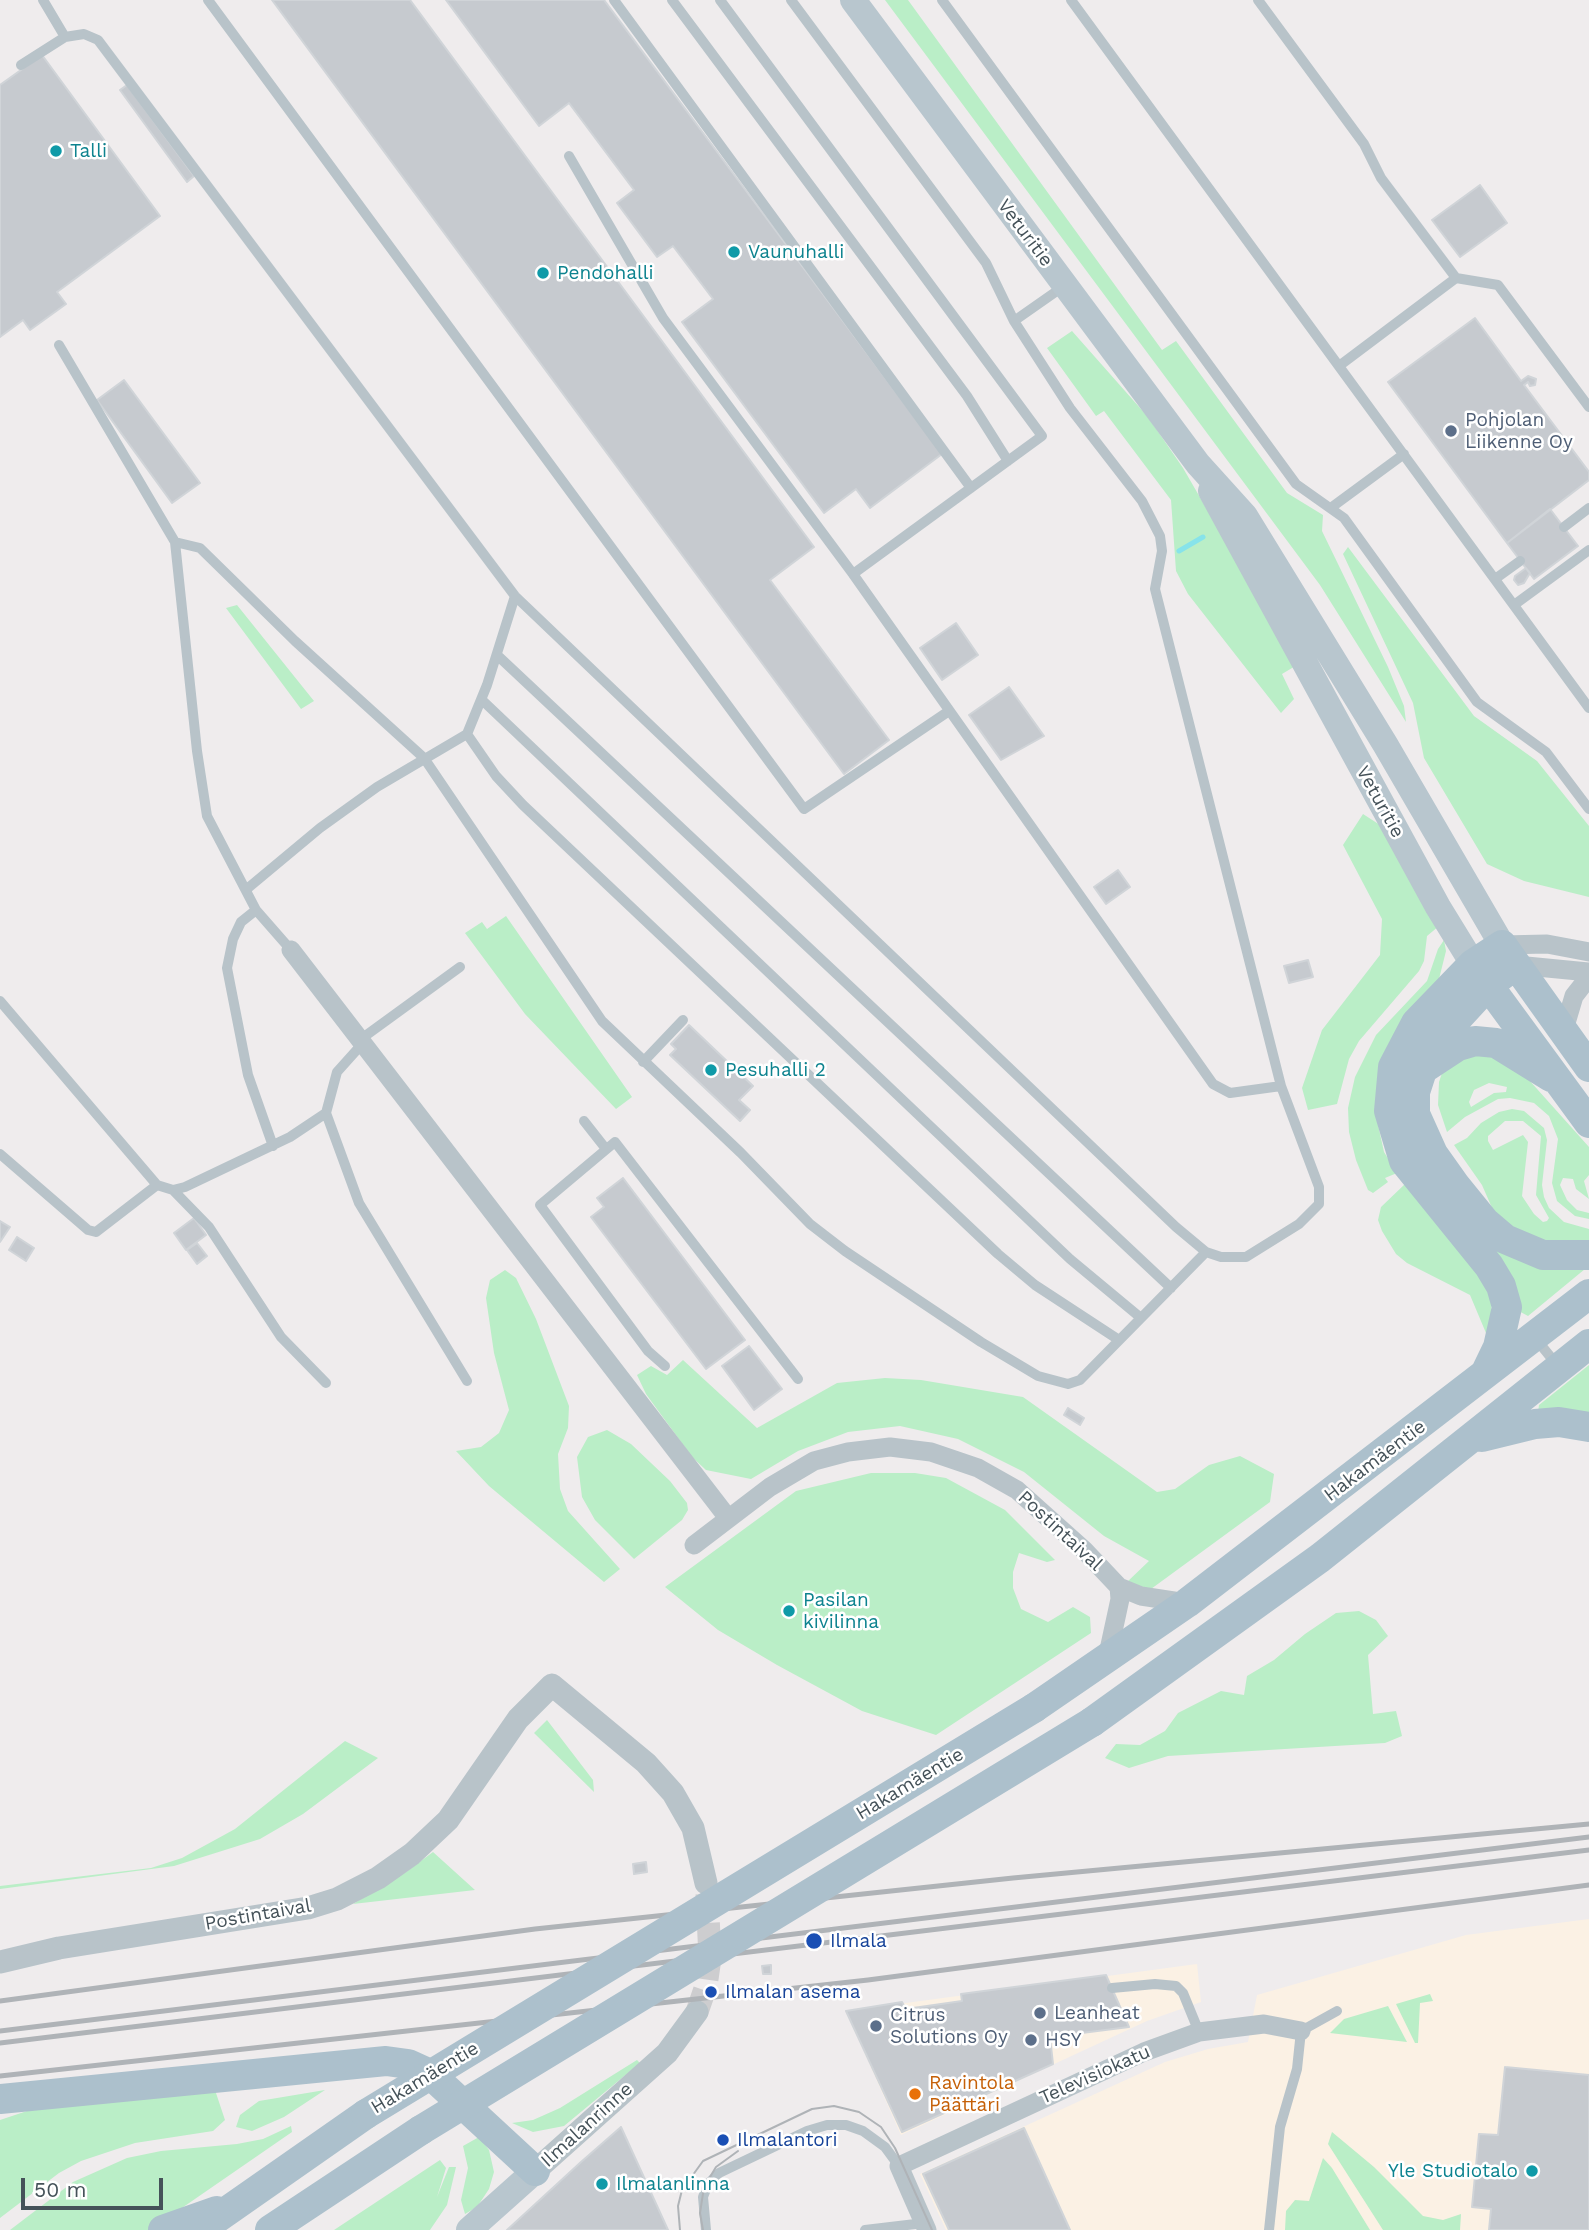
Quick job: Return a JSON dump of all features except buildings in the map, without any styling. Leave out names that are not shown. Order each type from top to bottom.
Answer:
[{"type":"main road","name":"Veturitie","points":[[853,0],[1198,464],[1245,516],[1385,744],[1509,955],[1589,1067]]},
{"type":"main road","name":"Veturitie","points":[[1198,464],[1227,526],[1322,691],[1438,907],[1480,975],[1539,1051],[1555,1080],[1589,1123]]},
{"type":"main road","points":[[1481,1380],[1498,1347],[1507,1307],[1500,1286],[1489,1266],[1404,1161],[1389,1111],[1393,1067],[1416,1023],[1509,955]]},
{"type":"main road","points":[[1480,975],[1429,1049],[1415,1092],[1415,1114],[1421,1133],[1455,1185],[1485,1222],[1505,1239],[1543,1255],[1589,1255]]},
{"type":"main road","points":[[1422,1069],[1458,1046],[1475,1041],[1496,1043],[1555,1080]]},
{"type":"main road","name":"Hakamäentie","points":[[200,2230],[366,2114],[1034,1708],[1107,1659],[1281,1533],[1589,1294]]},
{"type":"main road","name":"Hakamäentie","points":[[270,2230],[421,2130],[1092,1722],[1320,1558],[1468,1441],[1511,1419],[1559,1368],[1589,1344]]},
{"type":"main road","points":[[1511,1419],[1589,1427]]},
{"type":"main road","points":[[0,2099],[355,2062],[408,2064],[430,2074],[448,2088],[535,2171]]},
{"type":"main road","points":[[0,2110],[48,2096]]},
{"type":"main road","name":"Ilmalanrinne","points":[[469,2230],[535,2171]]},
{"type":"main road","points":[[163,2230],[231,2207]]},
{"type":"street","points":[[1509,955],[1547,944],[1589,952]]},
{"type":"street","points":[[290,950],[728,1518]]},
{"type":"street","points":[[1509,955],[1589,974],[1574,996],[1563,1033]]},
{"type":"street","name":"Postintaival","points":[[694,1545],[770,1487],[814,1461],[848,1452],[890,1447],[931,1452],[978,1468],[1017,1490],[1084,1550],[1119,1587]]},
{"type":"street","points":[[1107,1659],[1120,1600],[1119,1587],[1141,1596],[1187,1603]]},
{"type":"street","name":"Postintaival","points":[[0,1962],[60,1948],[309,1908],[337,1899],[378,1878],[412,1854],[448,1820],[519,1719],[552,1685],[646,1763],[673,1793],[693,1828],[706,1883]]},
{"type":"street","name":"Ilmalanrinne","points":[[535,2171],[667,2053],[697,2012]]},
{"type":"street","name":"Televisiokatu","points":[[899,2166],[1143,2052],[1199,2032],[1264,2024],[1301,2031]]},
{"type":"street","points":[[899,2166],[925,2228]]},
{"type":"lane","points":[[43,0],[65,37]]},
{"type":"lane","points":[[208,0],[804,809],[949,711]]},
{"type":"lane","points":[[614,0],[971,488]]},
{"type":"lane","points":[[672,0],[967,396],[1008,461]]},
{"type":"lane","points":[[720,0],[1042,436],[853,573]]},
{"type":"lane","points":[[21,65],[65,37],[84,34],[98,40],[515,596],[1156,1208],[1206,1252],[1221,1257],[1246,1257],[1299,1224],[1319,1204],[1319,1188],[1281,1086],[1155,589],[1154,580],[1162,551],[1160,536],[1142,502],[1070,408],[1014,321],[986,263],[791,0]]},
{"type":"lane","points":[[942,0],[1296,484],[1344,518],[1476,702],[1546,752],[1589,809]]},
{"type":"lane","points":[[1071,0],[1589,708]]},
{"type":"lane","points":[[1258,0],[1364,144],[1381,178],[1456,278],[1498,285],[1589,407]]},
{"type":"lane","points":[[569,156],[663,318],[853,573],[1213,1084],[1230,1093],[1281,1086]]},
{"type":"lane","points":[[1339,366],[1456,278]]},
{"type":"lane","points":[[1014,321],[1064,286]]},
{"type":"lane","points":[[59,345],[175,542],[197,751],[207,817],[248,888],[256,910],[290,950]]},
{"type":"lane","points":[[1332,507],[1404,454]]},
{"type":"lane","points":[[1564,527],[1589,508]]},
{"type":"lane","points":[[175,542],[200,548],[295,641],[424,758],[602,1021],[741,1153],[810,1224],[845,1251],[1004,1356],[1038,1376],[1068,1384],[1080,1380],[1206,1252]]},
{"type":"lane","points":[[1514,605],[1589,550]]},
{"type":"lane","points":[[1495,579],[1520,561]]},
{"type":"lane","points":[[248,888],[320,828],[424,758],[467,734],[482,700],[515,596]]},
{"type":"lane","points":[[497,655],[1171,1288]]},
{"type":"lane","points":[[482,700],[1070,1259],[1141,1318]]},
{"type":"lane","points":[[467,734],[496,776],[523,805],[998,1254],[1045,1292],[1119,1340]]},
{"type":"lane","points":[[256,910],[241,922],[233,939],[228,968],[247,1075],[273,1146]]},
{"type":"lane","points":[[460,967],[362,1041],[337,1072],[326,1114],[359,1203],[467,1381]]},
{"type":"lane","points":[[0,1001],[157,1185],[173,1190],[185,1188],[273,1146],[326,1114]]},
{"type":"lane","points":[[643,1062],[683,1020]]},
{"type":"lane","points":[[584,1121],[606,1149]]},
{"type":"lane","points":[[665,1366],[648,1351],[540,1205],[615,1142],[798,1379]]},
{"type":"lane","points":[[0,1154],[88,1230],[96,1232],[157,1185]]},
{"type":"lane","points":[[173,1190],[209,1227],[281,1336],[326,1383]]},
{"type":"lane","points":[[1535,1337],[1559,1368]]},
{"type":"lane","points":[[1112,1988],[1156,1984],[1175,1986],[1183,1993],[1199,2032]]},
{"type":"lane","points":[[1269,2230],[1280,2127],[1297,2069],[1301,2031],[1337,2011]]},
{"type":"lane","points":[[706,2230],[703,2197],[708,2184],[719,2173],[807,2131],[827,2125],[846,2125],[863,2131],[885,2147],[899,2166]]},
{"type":"lane","points":[[864,2230],[925,2228]]},
{"type":"shaded area","points":[[1589,1919],[1589,2230],[946,2230],[920,2174],[1165,2062],[1208,2049],[1248,2042],[1257,1995],[1466,1935]]},
{"type":"shaded area","points":[[1197,1964],[1201,2002],[1147,2021],[901,2135],[846,2011]]},
{"type":"green space","points":[[885,0],[908,0],[1162,350],[1176,341],[1287,493],[1323,515],[1322,531],[1388,667],[1404,706],[1406,722],[1320,585]]},
{"type":"green space","points":[[1072,331],[1148,417],[1183,468],[1297,665],[1282,674],[1294,699],[1281,713],[1188,594],[1176,571],[1171,500],[1104,411],[1096,416],[1047,348]]},
{"type":"green space","points":[[1348,547],[1474,716],[1537,761],[1589,826],[1589,897],[1524,881],[1487,864],[1424,758],[1413,703],[1343,554]]},
{"type":"green space","points":[[237,605],[314,701],[301,709],[226,608]]},
{"type":"green space","points":[[1363,814],[1380,825],[1439,926],[1427,936],[1424,961],[1419,971],[1359,1041],[1349,1059],[1337,1104],[1308,1110],[1302,1088],[1322,1030],[1380,955],[1382,919],[1343,845]]},
{"type":"green space","points":[[506,916],[632,1097],[616,1109],[525,1014],[465,933],[482,922],[487,929]]},
{"type":"green space","points":[[1444,940],[1446,951],[1438,983],[1375,1111],[1384,1152],[1397,1173],[1385,1178],[1388,1182],[1373,1193],[1368,1190],[1356,1160],[1349,1132],[1348,1108],[1355,1077],[1376,1035],[1427,981]]},
{"type":"green space","points":[[1472,1050],[1512,1061],[1589,1147],[1589,1175],[1584,1181],[1589,1199],[1576,1189],[1573,1179],[1563,1178],[1560,1185],[1567,1200],[1577,1210],[1589,1213],[1589,1219],[1575,1216],[1557,1201],[1552,1183],[1558,1139],[1549,1116],[1534,1103],[1510,1098],[1498,1099],[1465,1117],[1447,1132],[1438,1105],[1442,1073]],"holes":[[[1489,1083],[1507,1087],[1506,1092],[1494,1093],[1471,1107],[1469,1102],[1474,1090]]]},
{"type":"green space","points":[[1512,1109],[1524,1111],[1544,1128],[1547,1140],[1542,1185],[1544,1197],[1549,1208],[1564,1222],[1589,1229],[1589,1243],[1532,1239],[1496,1217],[1482,1185],[1454,1145],[1499,1112]],"holes":[[[1505,1121],[1523,1121],[1541,1136],[1536,1195],[1549,1218],[1543,1222],[1522,1196],[1528,1142],[1523,1135],[1493,1150],[1488,1141],[1488,1136]]]},
{"type":"green space","points":[[1405,1184],[1482,1278],[1492,1299],[1490,1332],[1486,1333],[1470,1295],[1407,1263],[1396,1254],[1382,1231],[1378,1220],[1381,1207]]},
{"type":"green space","points":[[1480,1233],[1585,1269],[1528,1316],[1515,1309]]},
{"type":"green space","points":[[505,1270],[516,1278],[536,1319],[569,1406],[568,1428],[558,1454],[560,1489],[568,1511],[620,1569],[604,1582],[489,1486],[456,1451],[481,1447],[499,1433],[509,1410],[494,1353],[486,1298],[490,1280]]},
{"type":"green space","points":[[683,1360],[757,1428],[837,1383],[885,1378],[921,1380],[1023,1397],[1157,1492],[1175,1489],[1209,1465],[1240,1456],[1274,1474],[1270,1502],[1151,1589],[1126,1583],[1149,1561],[1104,1536],[1024,1472],[958,1439],[900,1426],[848,1432],[798,1451],[751,1479],[706,1470],[692,1457],[646,1394],[637,1375],[651,1366],[667,1375]]},
{"type":"green space","points":[[1589,1365],[1589,1416],[1538,1412],[1539,1405]]},
{"type":"green space","points":[[607,1430],[631,1444],[670,1481],[687,1503],[688,1510],[682,1520],[634,1559],[595,1520],[582,1497],[577,1457],[588,1437]]},
{"type":"green space","points":[[871,1473],[915,1473],[946,1478],[1005,1510],[1055,1560],[1047,1562],[1019,1553],[1013,1572],[1013,1588],[1021,1609],[1048,1622],[1073,1607],[1090,1617],[1091,1633],[936,1735],[862,1711],[777,1665],[718,1630],[665,1587],[796,1491]]},
{"type":"green space","points":[[1359,1611],[1376,1620],[1388,1636],[1368,1655],[1373,1714],[1396,1711],[1402,1736],[1385,1743],[1168,1756],[1129,1768],[1105,1758],[1116,1744],[1140,1745],[1165,1731],[1178,1713],[1221,1691],[1244,1695],[1247,1676],[1274,1660],[1336,1613]]},
{"type":"green space","points":[[547,1720],[593,1780],[594,1792],[534,1733]]},
{"type":"green space","points":[[345,1741],[378,1758],[303,1814],[260,1839],[174,1866],[0,1889],[0,1886],[151,1868],[182,1858],[235,1829]]},
{"type":"green space","points":[[433,1852],[475,1890],[353,1904],[406,1872]]},
{"type":"green space","points":[[1430,1994],[1433,2001],[1420,2003],[1418,2043],[1415,2043],[1396,2004]]},
{"type":"green space","points":[[1388,2006],[1407,2042],[1330,2033],[1344,2019]]},
{"type":"green space","points":[[637,2060],[640,2063],[564,2126],[533,2132],[512,2123],[533,2120],[560,2108]]},
{"type":"green space","points":[[215,2090],[225,2120],[213,2131],[135,2143],[81,2161],[59,2173],[0,2218],[0,2120],[33,2109]]},
{"type":"green space","points":[[325,2090],[284,2117],[252,2131],[236,2127],[240,2115],[259,2101]]},
{"type":"green space","points":[[291,2126],[292,2132],[150,2230],[10,2230],[73,2182],[127,2158],[161,2151],[263,2139]]},
{"type":"green space","points":[[1332,2132],[1374,2167],[1423,2216],[1443,2220],[1461,2214],[1460,2230],[1383,2230],[1328,2144]]},
{"type":"green space","points":[[479,2137],[489,2150],[494,2172],[489,2189],[477,2207],[465,2214],[461,2200],[468,2168],[463,2146]]},
{"type":"green space","points":[[1323,2158],[1370,2230],[1285,2230],[1286,2211],[1295,2200],[1309,2201]]},
{"type":"green space","points":[[440,2160],[446,2168],[437,2197],[449,2167],[456,2167],[447,2205],[430,2230],[334,2230]]},
{"type":"waterway","points":[[1179,551],[1203,537]]},
{"type":"tunnel","points":[[697,2012],[706,1986],[710,1958],[707,1894]]},
{"type":"tram line","points":[[680,2230],[678,2206],[682,2190],[703,2161],[812,2109],[834,2106],[859,2112],[881,2127],[895,2148],[932,2230]]},
{"type":"tram line","points":[[703,2230],[700,2213],[704,2187],[716,2167],[738,2151]]},
{"type":"railway","points":[[0,2001],[535,1929],[1013,1878],[1589,1824]]},
{"type":"railway","points":[[0,2031],[1589,1837]]},
{"type":"railway","points":[[0,2043],[1589,1850]]},
{"type":"railway","points":[[0,2076],[868,1980],[1589,1885]]},
{"type":"place","name":"Talli","points":[[56,151]]},
{"type":"place","name":"Vaunuhalli","points":[[734,252]]},
{"type":"place","name":"Pendohalli","points":[[543,273]]},
{"type":"place","name":"Pohjolan Liikenne Oy","points":[[1451,431]]},
{"type":"place","name":"Pesuhalli 2","points":[[711,1070]]},
{"type":"place","name":"Pasilan kivilinna","points":[[789,1611]]},
{"type":"place","name":"Ilmala","points":[[814,1941]]},
{"type":"place","name":"Ilmalan asema","points":[[711,1992]]},
{"type":"place","name":"Leanheat","points":[[1040,2013]]},
{"type":"place","name":"Citrus Solutions Oy","points":[[876,2026]]},
{"type":"place","name":"HSY","points":[[1031,2040]]},
{"type":"place","name":"Ravintola Päättäri","points":[[915,2094]]},
{"type":"place","name":"Ilmalantori","points":[[723,2140]]},
{"type":"place","name":"Yle Studiotalo","points":[[1532,2171]]},
{"type":"place","name":"Ilmalanlinna","points":[[602,2184]]}]
